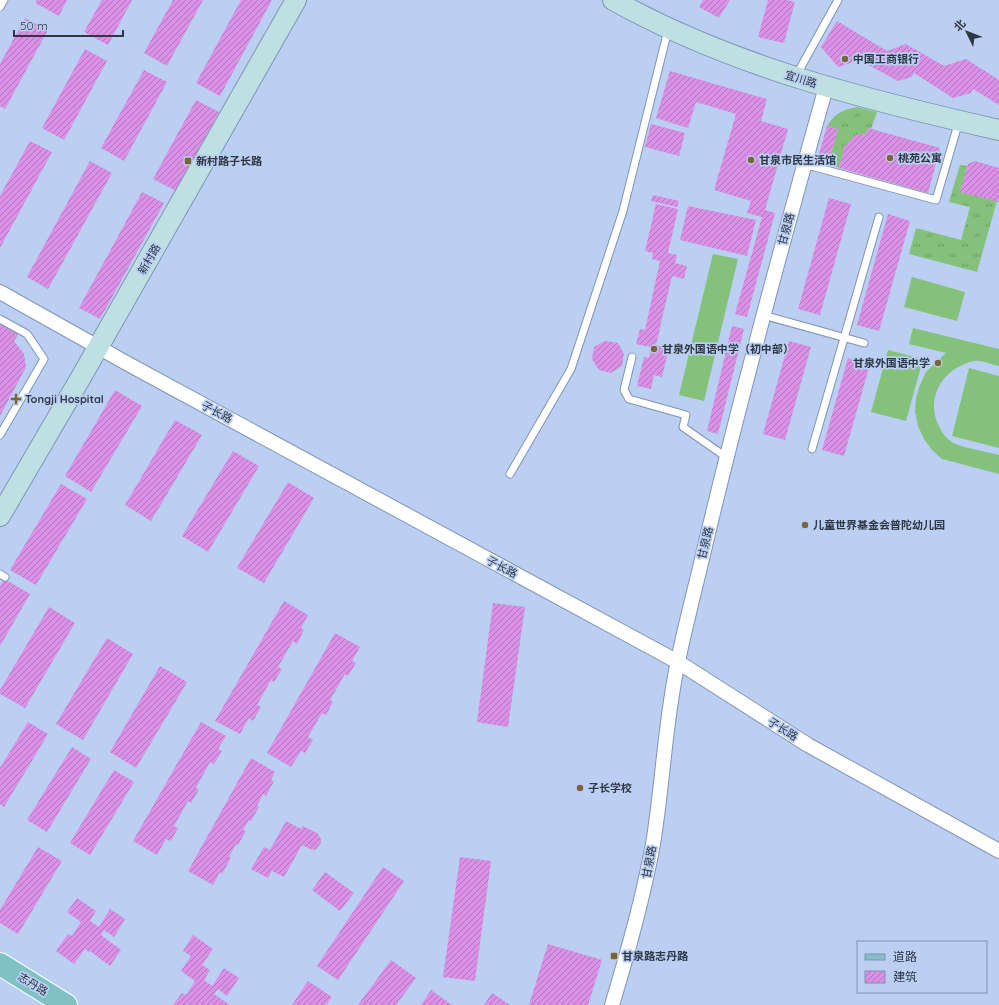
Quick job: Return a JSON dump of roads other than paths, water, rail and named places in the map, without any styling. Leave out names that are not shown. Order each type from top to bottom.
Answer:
[{"type":"main road","name":"新村路","points":[[0,516],[296,0]]},
{"type":"main road","name":"宜川路","points":[[613,0],[669,28],[716,48],[795,78],[999,130]]},
{"type":"main road","name":"志丹路","points":[[0,964],[66,1005]]},
{"type":"main road","name":"志丹路","points":[[0,981],[38,1005]]},
{"type":"street","name":"甘泉路","points":[[612,1005],[626,960],[645,883],[660,798],[671,701],[678,662],[726,457],[763,315],[826,87]]},
{"type":"street","name":"子长路","points":[[0,292],[98,347],[678,662],[808,745],[999,851]]},
{"type":"lane","points":[[0,8],[4,0]]},
{"type":"lane","points":[[795,78],[838,0]]},
{"type":"lane","points":[[510,474],[571,369],[623,211],[669,28]]},
{"type":"lane","points":[[804,164],[936,200],[959,121]]},
{"type":"lane","points":[[812,449],[879,217]]},
{"type":"lane","points":[[763,315],[864,343]]},
{"type":"lane","points":[[0,319],[27,334],[44,359],[0,435]]},
{"type":"lane","points":[[632,357],[624,390],[629,399],[686,416],[683,427],[726,457]]},
{"type":"place","name":"中国工商银行","points":[[845,59]]},
{"type":"place","name":"桃苑公寓","points":[[890,158]]},
{"type":"place","name":"甘泉市民生活馆","points":[[751,160]]},
{"type":"place","name":"新村路子长路","points":[[188,161]]},
{"type":"place","name":"甘泉外国语中学（初中部）","points":[[654,349]]},
{"type":"place","name":"甘泉外国语中学","points":[[938,363]]},
{"type":"place","name":"Tongji Hospital","points":[[16,399]]},
{"type":"place","name":"儿童世界基金会普陀幼儿园","points":[[805,525]]},
{"type":"place","name":"子长学校","points":[[580,788]]},
{"type":"place","name":"甘泉路志丹路","points":[[614,956]]}]
